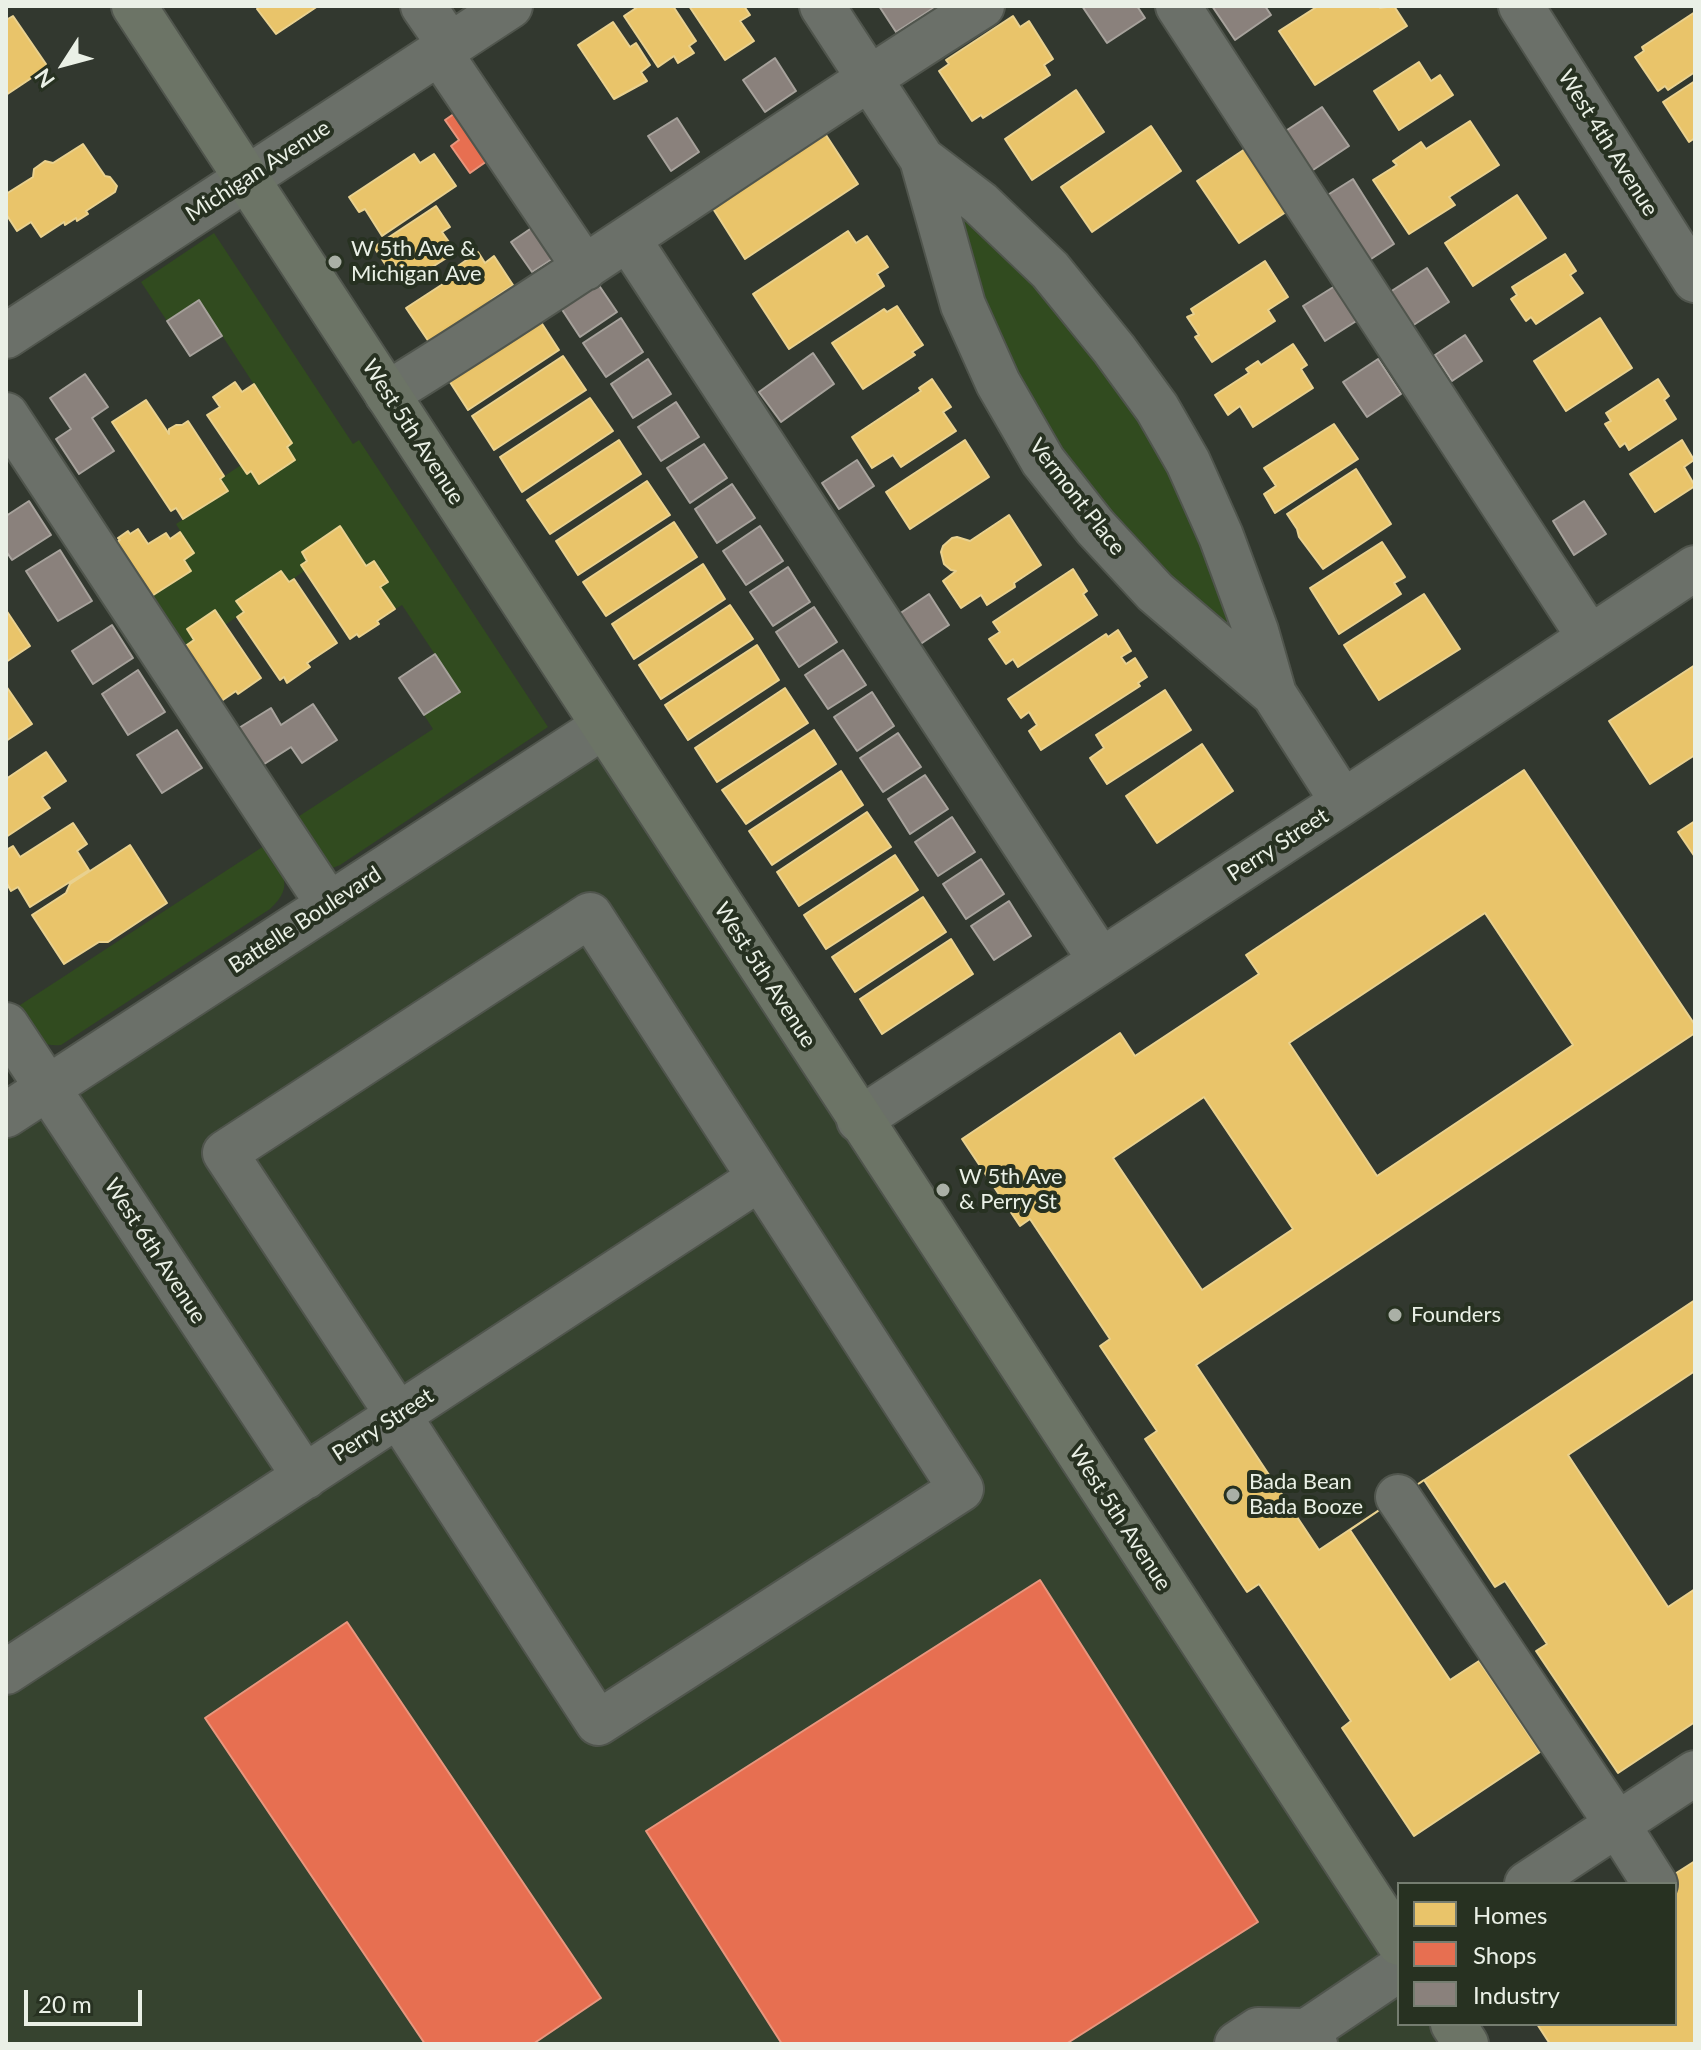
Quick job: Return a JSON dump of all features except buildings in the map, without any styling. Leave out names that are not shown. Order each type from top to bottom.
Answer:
[{"type":"main road","name":"West 5th Avenue","points":[[134,6],[1397,1940]]},
{"type":"main road","points":[[1454,2026],[1466,2044]]},
{"type":"street","points":[[423,6],[444,48],[585,268]]},
{"type":"street","name":"Michigan Avenue","points":[[6,336],[510,6]]},
{"type":"street","name":"Vermont Place","points":[[822,6],[922,159],[963,305],[998,383],[1043,461],[1095,527],[1155,592],[1274,694]]},
{"type":"street","points":[[387,394],[585,268],[869,77],[982,6]]},
{"type":"street","points":[[1178,6],[1590,638]]},
{"type":"street","name":"West 4th Avenue","points":[[1521,6],[1683,233],[1695,280]]},
{"type":"street","name":"Vermont Place","points":[[922,159],[980,203],[1050,270],[1157,408],[1188,462],[1221,536],[1256,631],[1274,694],[1343,802]]},
{"type":"street","points":[[628,239],[1101,961]]},
{"type":"street","points":[[6,415],[329,905]]},
{"type":"street","name":"Perry Street","points":[[859,1120],[1695,568]]},
{"type":"street","name":"Battelle Boulevard","points":[[6,1115],[604,726]]},
{"type":"street","points":[[590,915],[760,1178],[961,1489],[598,1723],[225,1153],[590,915]]},
{"type":"street","name":"West 6th Avenue","points":[[10,1030],[305,1477]]},
{"type":"street","name":"Perry Street","points":[[6,1672],[760,1178]]},
{"type":"street","points":[[1398,1497],[1654,1882]]},
{"type":"street","points":[[1530,1882],[1695,1773]]},
{"type":"street","points":[[1237,2044],[1258,2030],[1311,2038],[1397,1971]]},
{"type":"shaded area","points":[[604,726],[1397,1940],[1397,2026],[1454,2026],[1466,2044],[6,2044],[6,1115]]},
{"type":"green space","points":[[980,203],[1114,349],[1274,694],[1095,527],[936,212]]},
{"type":"green space","points":[[214,233],[353,444],[359,440],[548,727],[330,869],[287,824],[433,729],[424,715],[460,692],[402,605],[395,609],[340,527],[301,565],[304,571],[289,582],[236,601],[244,612],[225,625],[214,610],[187,629],[194,640],[181,649],[147,599],[190,571],[184,560],[194,553],[176,524],[227,491],[220,479],[241,465],[247,474],[251,471],[259,483],[295,459],[287,447],[292,443],[199,300],[167,321],[141,282]]},
{"type":"green space","points":[[264,846],[284,878],[283,892],[270,909],[61,1045],[44,1043],[28,1030],[14,1009]]},
{"type":"place","name":"W 5th Ave & Michigan Ave","points":[[335,262]]},
{"type":"place","name":"W 5th Ave & Perry St","points":[[943,1190]]},
{"type":"place","name":"Founders","points":[[1395,1315]]},
{"type":"place","name":"Bada Bean Bada Booze","points":[[1233,1495]]}]
